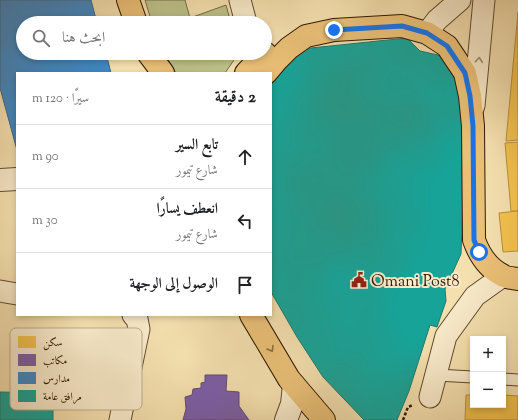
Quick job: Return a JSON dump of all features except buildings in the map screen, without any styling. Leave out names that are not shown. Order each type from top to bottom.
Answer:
[{"type":"main road","points":[[128,0],[134,16]]},
{"type":"main road","points":[[272,46],[290,38],[334,30],[402,26],[427,33],[447,46],[465,73],[470,96],[473,126],[474,240],[479,252],[490,266],[510,277]]},
{"type":"main road","points":[[267,72],[289,48],[306,36]]},
{"type":"main road","points":[[149,60],[152,72]]},
{"type":"main road","points":[[153,60],[162,72]]},
{"type":"main road","points":[[247,72],[258,60]]},
{"type":"main road","points":[[252,316],[289,379],[324,420]]},
{"type":"street","points":[[240,0],[244,16]]},
{"type":"street","points":[[427,33],[437,20],[460,0]]},
{"type":"street","points":[[473,126],[484,0]]},
{"type":"street","points":[[0,180],[16,179]]},
{"type":"street","points":[[430,397],[446,336],[475,296],[510,277]]},
{"type":"street","points":[[0,291],[16,294]]},
{"type":"street","points":[[134,316],[137,319],[139,328]]},
{"type":"street","points":[[286,420],[292,404],[294,385]]},
{"type":"street","points":[[120,420],[122,410]]},
{"type":"lane","points":[[436,375],[470,377]]},
{"type":"lane","points":[[506,379],[518,380]]},
{"type":"green space","points":[[145,0],[185,0],[189,16],[150,16]]},
{"type":"green space","points":[[226,5],[229,16],[196,16]]},
{"type":"green space","points":[[168,60],[234,60],[226,72],[175,72]]},
{"type":"place","name":"Omani Post8","points":[[359,280]]},
{"type":"route","points":[[334,30],[402,26],[427,33],[447,46],[465,73],[470,96],[473,126],[474,240],[479,252]]}]
